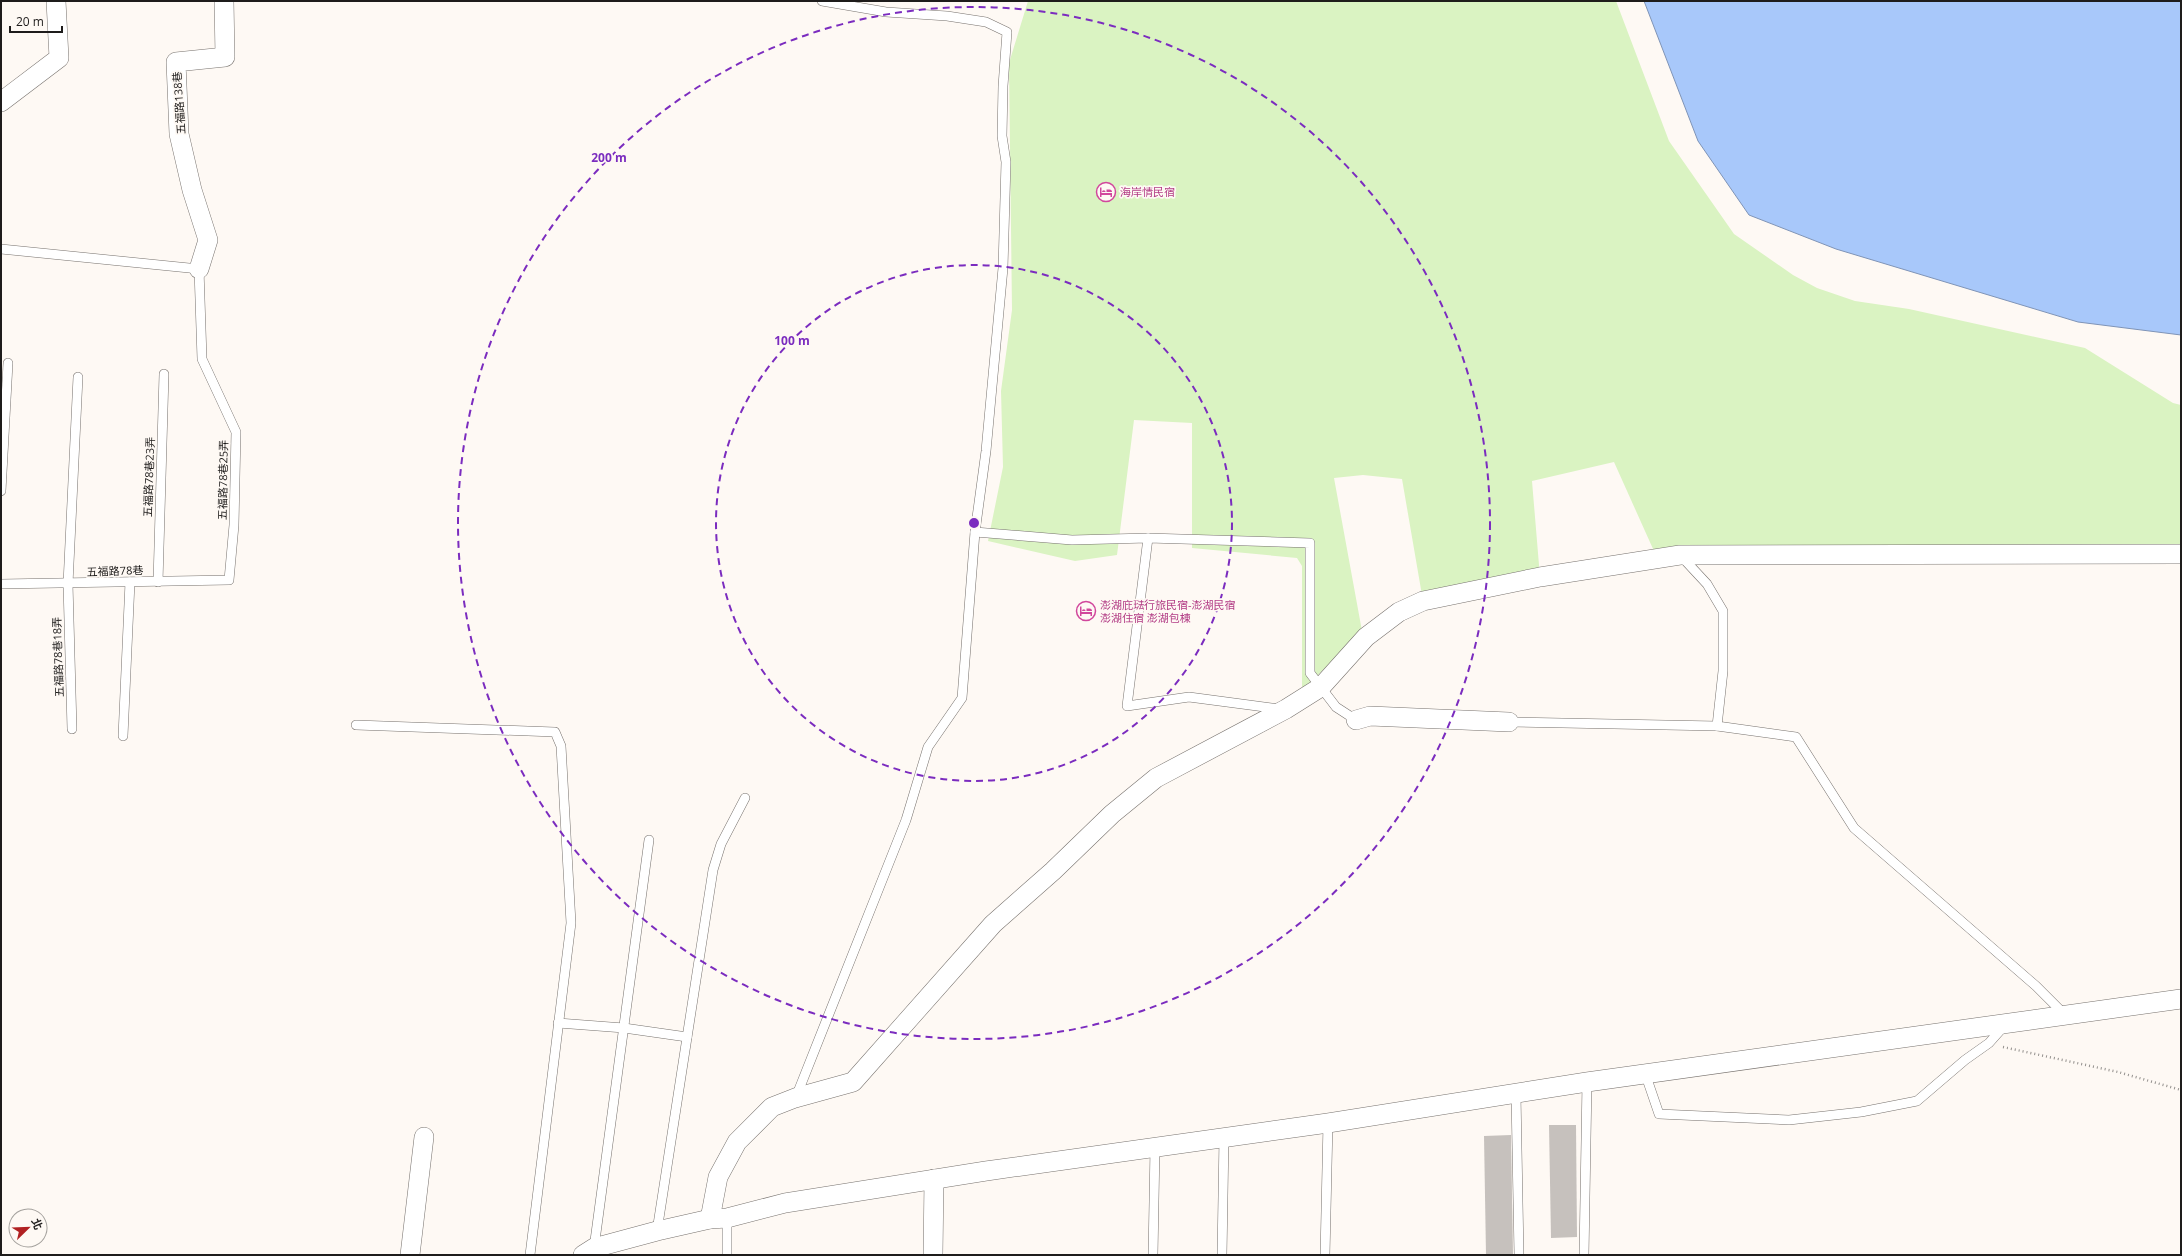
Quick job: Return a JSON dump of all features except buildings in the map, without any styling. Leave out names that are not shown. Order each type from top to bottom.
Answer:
[{"type":"street","points":[[1,102],[59,58],[56,1]]},
{"type":"street","name":"五福路138巷","points":[[199,269],[208,240],[192,190],[179,134],[176,62],[225,57],[224,1]]},
{"type":"street","points":[[718,1218],[718,1177],[737,1142],[772,1107],[795,1098],[853,1082],[993,924],[1112,814],[1156,778],[1286,709],[1320,687],[1366,637],[1399,612],[1423,601],[1540,577],[1680,555],[2181,554]]},
{"type":"street","points":[[1356,720],[1370,716],[1509,722]]},
{"type":"street","points":[[589,1252],[656,1231],[785,1203],[934,1179],[1328,1123],[1516,1095],[1587,1082],[1646,1076],[2181,999]]},
{"type":"street","points":[[410,1255],[424,1137]]},
{"type":"street","points":[[933,1255],[934,1179]]},
{"type":"lane","points":[[795,1098],[906,820],[928,747],[962,698],[974,532],[986,451],[1003,268],[1006,162],[1002,136],[1002,114],[1007,32],[986,22],[947,16],[886,12],[822,1]]},
{"type":"lane","points":[[1,248],[199,269]]},
{"type":"lane","name":"五福路78巷25弄","points":[[199,269],[202,359],[236,432],[234,525],[229,580]]},
{"type":"lane","points":[[1,491],[8,363]]},
{"type":"lane","name":"五福路78巷23弄","points":[[158,582],[164,374]]},
{"type":"lane","name":"五福路78巷18弄","points":[[72,729],[68,584],[78,377]]},
{"type":"lane","points":[[974,532],[1072,540],[1148,538],[1310,543],[1310,674],[1336,707],[1356,720]]},
{"type":"lane","points":[[1148,538],[1127,706],[1189,697],[1286,709]]},
{"type":"lane","points":[[1680,555],[1707,584],[1723,611],[1723,671],[1717,726]]},
{"type":"lane","name":"五福路78巷","points":[[1,584],[229,580]]},
{"type":"lane","points":[[123,736],[130,582]]},
{"type":"lane","points":[[1509,722],[1717,726],[1796,737],[1854,828],[2036,986],[2065,1015]]},
{"type":"lane","points":[[356,725],[555,732],[561,746],[571,923],[530,1255]]},
{"type":"lane","points":[[656,1231],[713,870],[721,844],[745,798]]},
{"type":"lane","points":[[589,1252],[624,1028],[649,840]]},
{"type":"lane","points":[[558,1023],[624,1028],[687,1037]]},
{"type":"lane","points":[[1646,1076],[1659,1114],[1789,1120],[1860,1112],[1916,1101],[1965,1060],[1989,1043],[2006,1024]]},
{"type":"lane","points":[[1584,1255],[1587,1082]]},
{"type":"lane","points":[[1516,1095],[1519,1255]]},
{"type":"lane","points":[[1325,1255],[1328,1123]]},
{"type":"lane","points":[[1222,1255],[1224,1137]]},
{"type":"lane","points":[[1153,1255],[1155,1147]]},
{"type":"lane","points":[[718,1218],[727,1255]]},
{"type":"path","points":[[1989,1043],[2023,1052],[2118,1072],[2181,1090]]},
{"type":"green space","points":[[1028,1],[1616,1],[1669,141],[1734,234],[1793,275],[1817,288],[1855,301],[1909,309],[2085,348],[2173,403],[2181,405],[2181,550],[1658,560],[1614,462],[1532,481],[1540,577],[1423,601],[1402,479],[1363,475],[1334,478],[1362,631],[1302,691],[1302,566],[1297,558],[1192,548],[1192,423],[1134,420],[1117,555],[1075,561],[988,541],[1003,467],[1001,391],[1012,310],[1009,63]]},
{"type":"water","points":[[1644,1],[2181,1],[2181,335],[2078,322],[1836,249],[1749,215],[1698,141]]},
{"type":"place","name":"海岸情民宿","points":[[1106,192]]},
{"type":"place","name":"澎湖庇琺行旅民宿-澎湖民宿 澎湖住宿 澎湖包棟","points":[[1086,611]]}]
